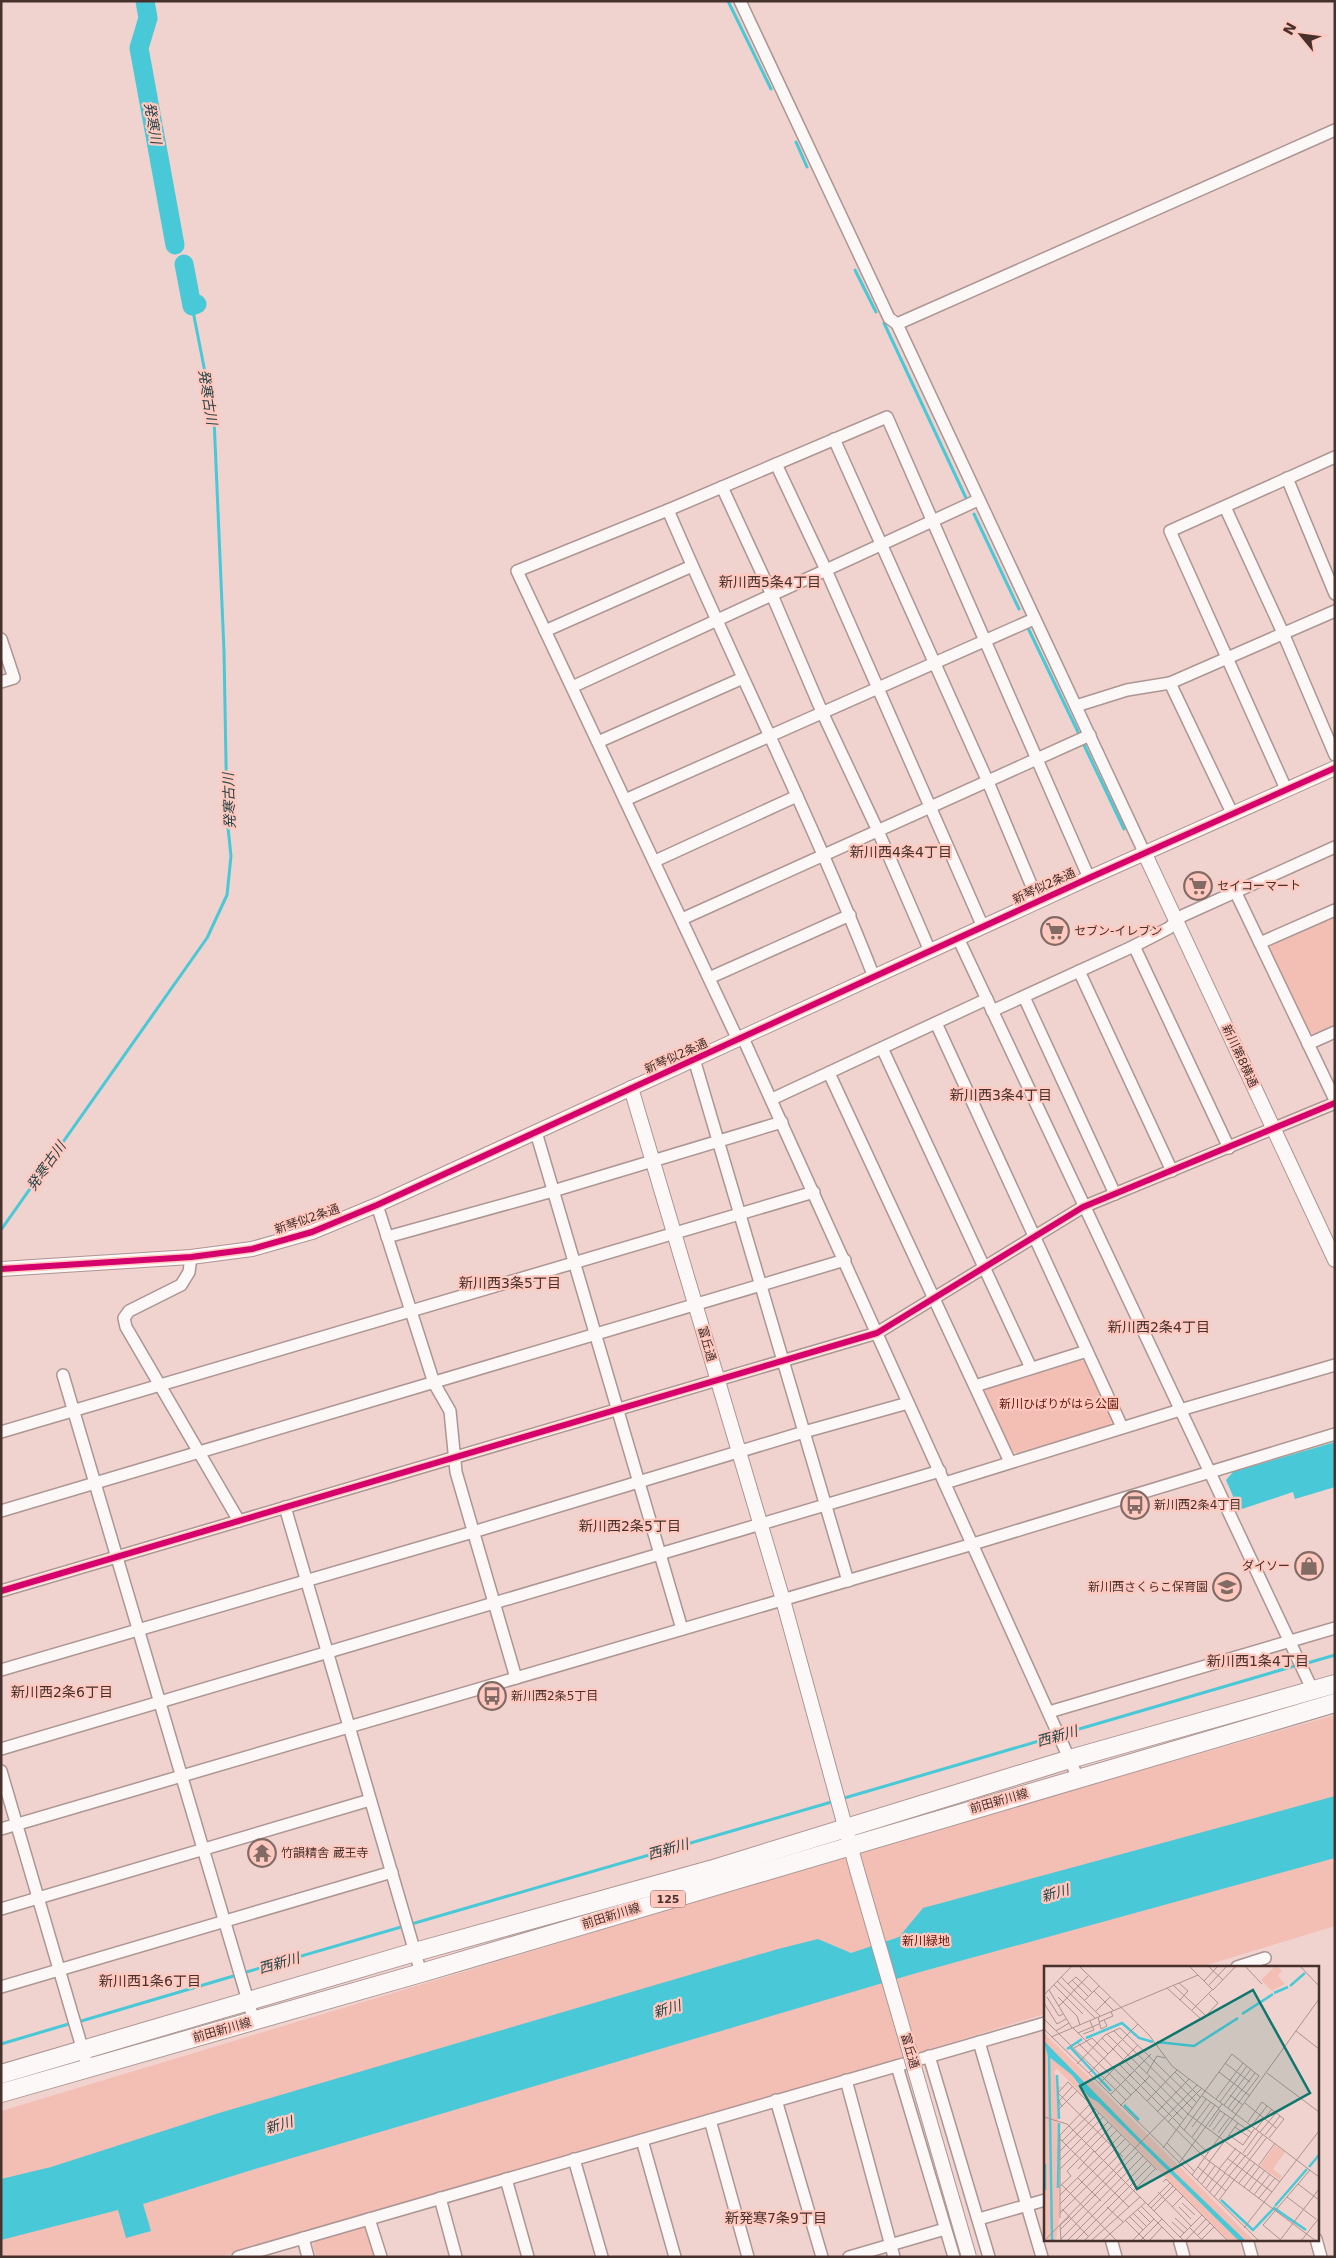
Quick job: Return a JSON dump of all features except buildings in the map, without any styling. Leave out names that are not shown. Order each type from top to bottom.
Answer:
[{"type":"main road","name":"前田新川線","points":[[1,2074],[415,1952],[710,1870],[845,1827],[1070,1760],[1335,1684]]},
{"type":"main road","name":"前田新川線","points":[[1,2093],[421,1972],[1335,1703]]},
{"type":"street","points":[[740,1],[889,318],[897,324],[1144,852]]},
{"type":"street","points":[[897,324],[1335,130]]},
{"type":"street","points":[[1078,1778],[772,1099],[710,978],[517,571],[668,510],[887,417],[1089,878]]},
{"type":"street","points":[[834,439],[988,782],[1038,901]]},
{"type":"street","points":[[1286,790],[1170,531],[1335,457]]},
{"type":"street","points":[[776,464],[826,570],[983,927]]},
{"type":"street","points":[[1288,478],[1335,594]]},
{"type":"street","points":[[722,487],[772,595],[822,712],[878,831],[930,952]]},
{"type":"street","points":[[572,688],[978,500]]},
{"type":"street","points":[[1225,507],[1283,633],[1335,755]]},
{"type":"street","points":[[668,510],[716,621],[824,856],[874,977]]},
{"type":"street","points":[[545,631],[692,566]]},
{"type":"street","points":[[1076,706],[1127,690],[1170,684],[1335,611]]},
{"type":"street","points":[[625,800],[876,687],[1034,619]]},
{"type":"street","points":[[1,639],[14,678],[1,682]]},
{"type":"street","points":[[598,742],[743,678]]},
{"type":"street","points":[[1170,684],[1232,813]]},
{"type":"street","points":[[682,919],[1090,735]]},
{"type":"street","name":"新琴似2条通","points":[[1,1269],[191,1257],[252,1249],[312,1232],[377,1205],[741,1039],[1144,852],[1335,768]]},
{"type":"street","points":[[654,861],[797,796]]},
{"type":"street","points":[[992,1011],[1134,946],[1169,928],[1182,916],[1234,891],[1335,847]]},
{"type":"street","name":"新川第8横通","points":[[1144,852],[1335,1260]]},
{"type":"street","points":[[1,1591],[877,1333],[1083,1208],[1274,1129],[1335,1101],[1234,891]]},
{"type":"street","points":[[1260,943],[1335,910]]},
{"type":"street","points":[[710,978],[850,915]]},
{"type":"street","points":[[958,938],[1083,1208],[1313,1690]]},
{"type":"street","points":[[1134,946],[1229,1148]]},
{"type":"street","points":[[1079,971],[1172,1171]]},
{"type":"street","points":[[1024,997],[1115,1194]]},
{"type":"street","points":[[772,1099],[987,999]]},
{"type":"street","points":[[936,1023],[1122,1428]]},
{"type":"street","points":[[1308,1044],[1335,1032]]},
{"type":"street","points":[[882,1048],[1031,1368]]},
{"type":"street","points":[[694,1059],[848,1580]]},
{"type":"street","points":[[829,1073],[1010,1462]]},
{"type":"street","name":"富丘通","points":[[631,1088],[783,1600],[857,1870],[970,2257]]},
{"type":"street","points":[[387,1237],[553,1191],[782,1122]]},
{"type":"street","points":[[536,1132],[682,1629]]},
{"type":"street","points":[[1,1432],[814,1192]]},
{"type":"street","points":[[377,1205],[434,1383],[450,1411],[454,1438],[453,1457],[516,1678]]},
{"type":"street","points":[[191,1257],[189,1272],[181,1285],[129,1311],[124,1318],[126,1327],[239,1520]]},
{"type":"street","points":[[1,1511],[845,1260]]},
{"type":"street","points":[[975,1386],[1087,1351]]},
{"type":"street","points":[[945,1483],[1180,1410],[1335,1365]]},
{"type":"street","points":[[64,1376],[254,2020]]},
{"type":"street","points":[[1,1670],[473,1532],[638,1480],[908,1403]]},
{"type":"street","points":[[1,1829],[973,1544],[1335,1434]]},
{"type":"street","points":[[1,1750],[940,1471]]},
{"type":"street","points":[[284,1508],[421,1972]]},
{"type":"street","points":[[1051,1716],[1292,1647],[1335,1628]]},
{"type":"street","points":[[1,1771],[84,2049],[88,2068]]},
{"type":"street","points":[[1,1909],[370,1800]]},
{"type":"street","points":[[1,1987],[392,1872]]},
{"type":"street","points":[[1240,1966],[1264,1958]]},
{"type":"street","points":[[238,2257],[1044,2023]]},
{"type":"street","points":[[979,2042],[1042,2257]]},
{"type":"street","points":[[929,2056],[989,2257]]},
{"type":"street","points":[[896,2066],[954,2257]]},
{"type":"street","points":[[846,2080],[894,2257]]},
{"type":"street","points":[[776,2100],[822,2257]]},
{"type":"street","points":[[710,2120],[748,2257]]},
{"type":"street","points":[[642,2140],[675,2257]]},
{"type":"street","points":[[574,2159],[602,2257]]},
{"type":"street","points":[[506,2179],[528,2257]]},
{"type":"street","points":[[440,2198],[456,2257]]},
{"type":"street","points":[[979,2219],[1044,2200]]},
{"type":"street","points":[[369,2219],[381,2257]]},
{"type":"street","points":[[849,2257],[945,2229]]},
{"type":"street","points":[[303,2238],[308,2257]]},
{"type":"street","points":[[1111,2240],[1116,2257]]},
{"type":"street","points":[[1179,2240],[1184,2257]]},
{"type":"street","points":[[1247,2240],[1252,2257]]},
{"type":"street","points":[[1316,2240],[1321,2257]]},
{"type":"green space","points":[[1335,917],[1335,1032],[1321,1035],[1308,1031],[1297,1020],[1270,949],[1271,946]]},
{"type":"green space","name":"新川ひばりがはら公園","points":[[1081,1360],[1086,1362],[1112,1420],[1110,1425],[1016,1453],[1013,1451],[984,1394],[986,1389]]},
{"type":"green space","name":"新川緑地","points":[[1335,1715],[1335,1926],[1203,1966],[1044,1966],[1044,2014],[766,2099],[220,2257],[1,2257],[1,2111],[937,1829]]},
{"type":"green space","points":[[362,2226],[366,2228],[375,2257],[316,2257],[313,2245],[315,2241]]},
{"type":"water","points":[[1335,1442],[1335,1487],[1295,1499],[1293,1492],[1239,1510],[1226,1480],[1233,1472]]},
{"type":"water","name":"新川","points":[[1335,1796],[1335,1858],[920,1972],[143,2204],[151,2231],[126,2238],[118,2210],[1,2240],[1,2179],[51,2167],[219,2113],[778,1949],[818,1939],[851,1953],[899,1937],[923,1908]]},
{"type":"waterway","name":"発寒川","points":[[145,1],[148,18],[139,48],[175,245]]},
{"type":"waterway","points":[[728,1],[771,89]]},
{"type":"waterway","points":[[796,142],[807,167]]},
{"type":"waterway","name":"発寒川","points":[[184,264],[192,306],[197,304]]},
{"type":"waterway","points":[[855,270],[876,312]]},
{"type":"waterway","name":"発寒古川","points":[[1,1230],[207,938],[227,895],[231,856],[227,818],[224,651],[214,418],[192,306]]},
{"type":"waterway","points":[[884,323],[966,498]]},
{"type":"waterway","points":[[974,514],[1019,609]]},
{"type":"waterway","points":[[1028,628],[1078,732]]},
{"type":"waterway","points":[[1084,745],[1124,829]]},
{"type":"waterway","name":"西新川","points":[[1304,1664],[1335,1655]]},
{"type":"waterway","name":"西新川","points":[[1062,1734],[1298,1665]]},
{"type":"waterway","name":"西新川","points":[[841,1799],[1056,1736]]},
{"type":"waterway","name":"西新川","points":[[243,1973],[835,1801]]},
{"type":"waterway","name":"西新川","points":[[78,2022],[237,1975]]},
{"type":"waterway","name":"西新川","points":[[1,2044],[72,2023]]},
{"type":"cycle path","points":[[1,1269],[191,1257],[252,1249],[312,1232],[377,1205],[1089,878],[1335,768]]},
{"type":"cycle path","points":[[1,1591],[877,1333],[1083,1207],[1335,1103]]},
{"type":"place","name":"セイコーマート","points":[[1198,886]]},
{"type":"place","name":"セブン-イレブン","points":[[1055,931]]},
{"type":"place","name":"新川西2条4丁目","points":[[1135,1505]]},
{"type":"place","name":"ダイソー","points":[[1309,1566]]},
{"type":"place","name":"新川西さくらこ保育園","points":[[1227,1587]]},
{"type":"place","name":"新川西2条5丁目","points":[[492,1696]]},
{"type":"place","name":"竹韻精舎 蔵王寺","points":[[262,1853]]},
{"type":"district","name":"新川西5条4丁目","points":[[770,582]]},
{"type":"district","name":"新川西4条4丁目","points":[[901,852]]},
{"type":"district","name":"新川西3条4丁目","points":[[1001,1095]]},
{"type":"district","name":"新川西3条5丁目","points":[[510,1283]]},
{"type":"district","name":"新川西2条4丁目","points":[[1159,1327]]},
{"type":"district","name":"新川西2条5丁目","points":[[630,1526]]},
{"type":"district","name":"新川西1条4丁目","points":[[1258,1661]]},
{"type":"district","name":"新川西2条6丁目","points":[[62,1692]]},
{"type":"district","name":"新川西1条6丁目","points":[[150,1981]]},
{"type":"district","name":"新発寒7条9丁目","points":[[776,2218]]}]
